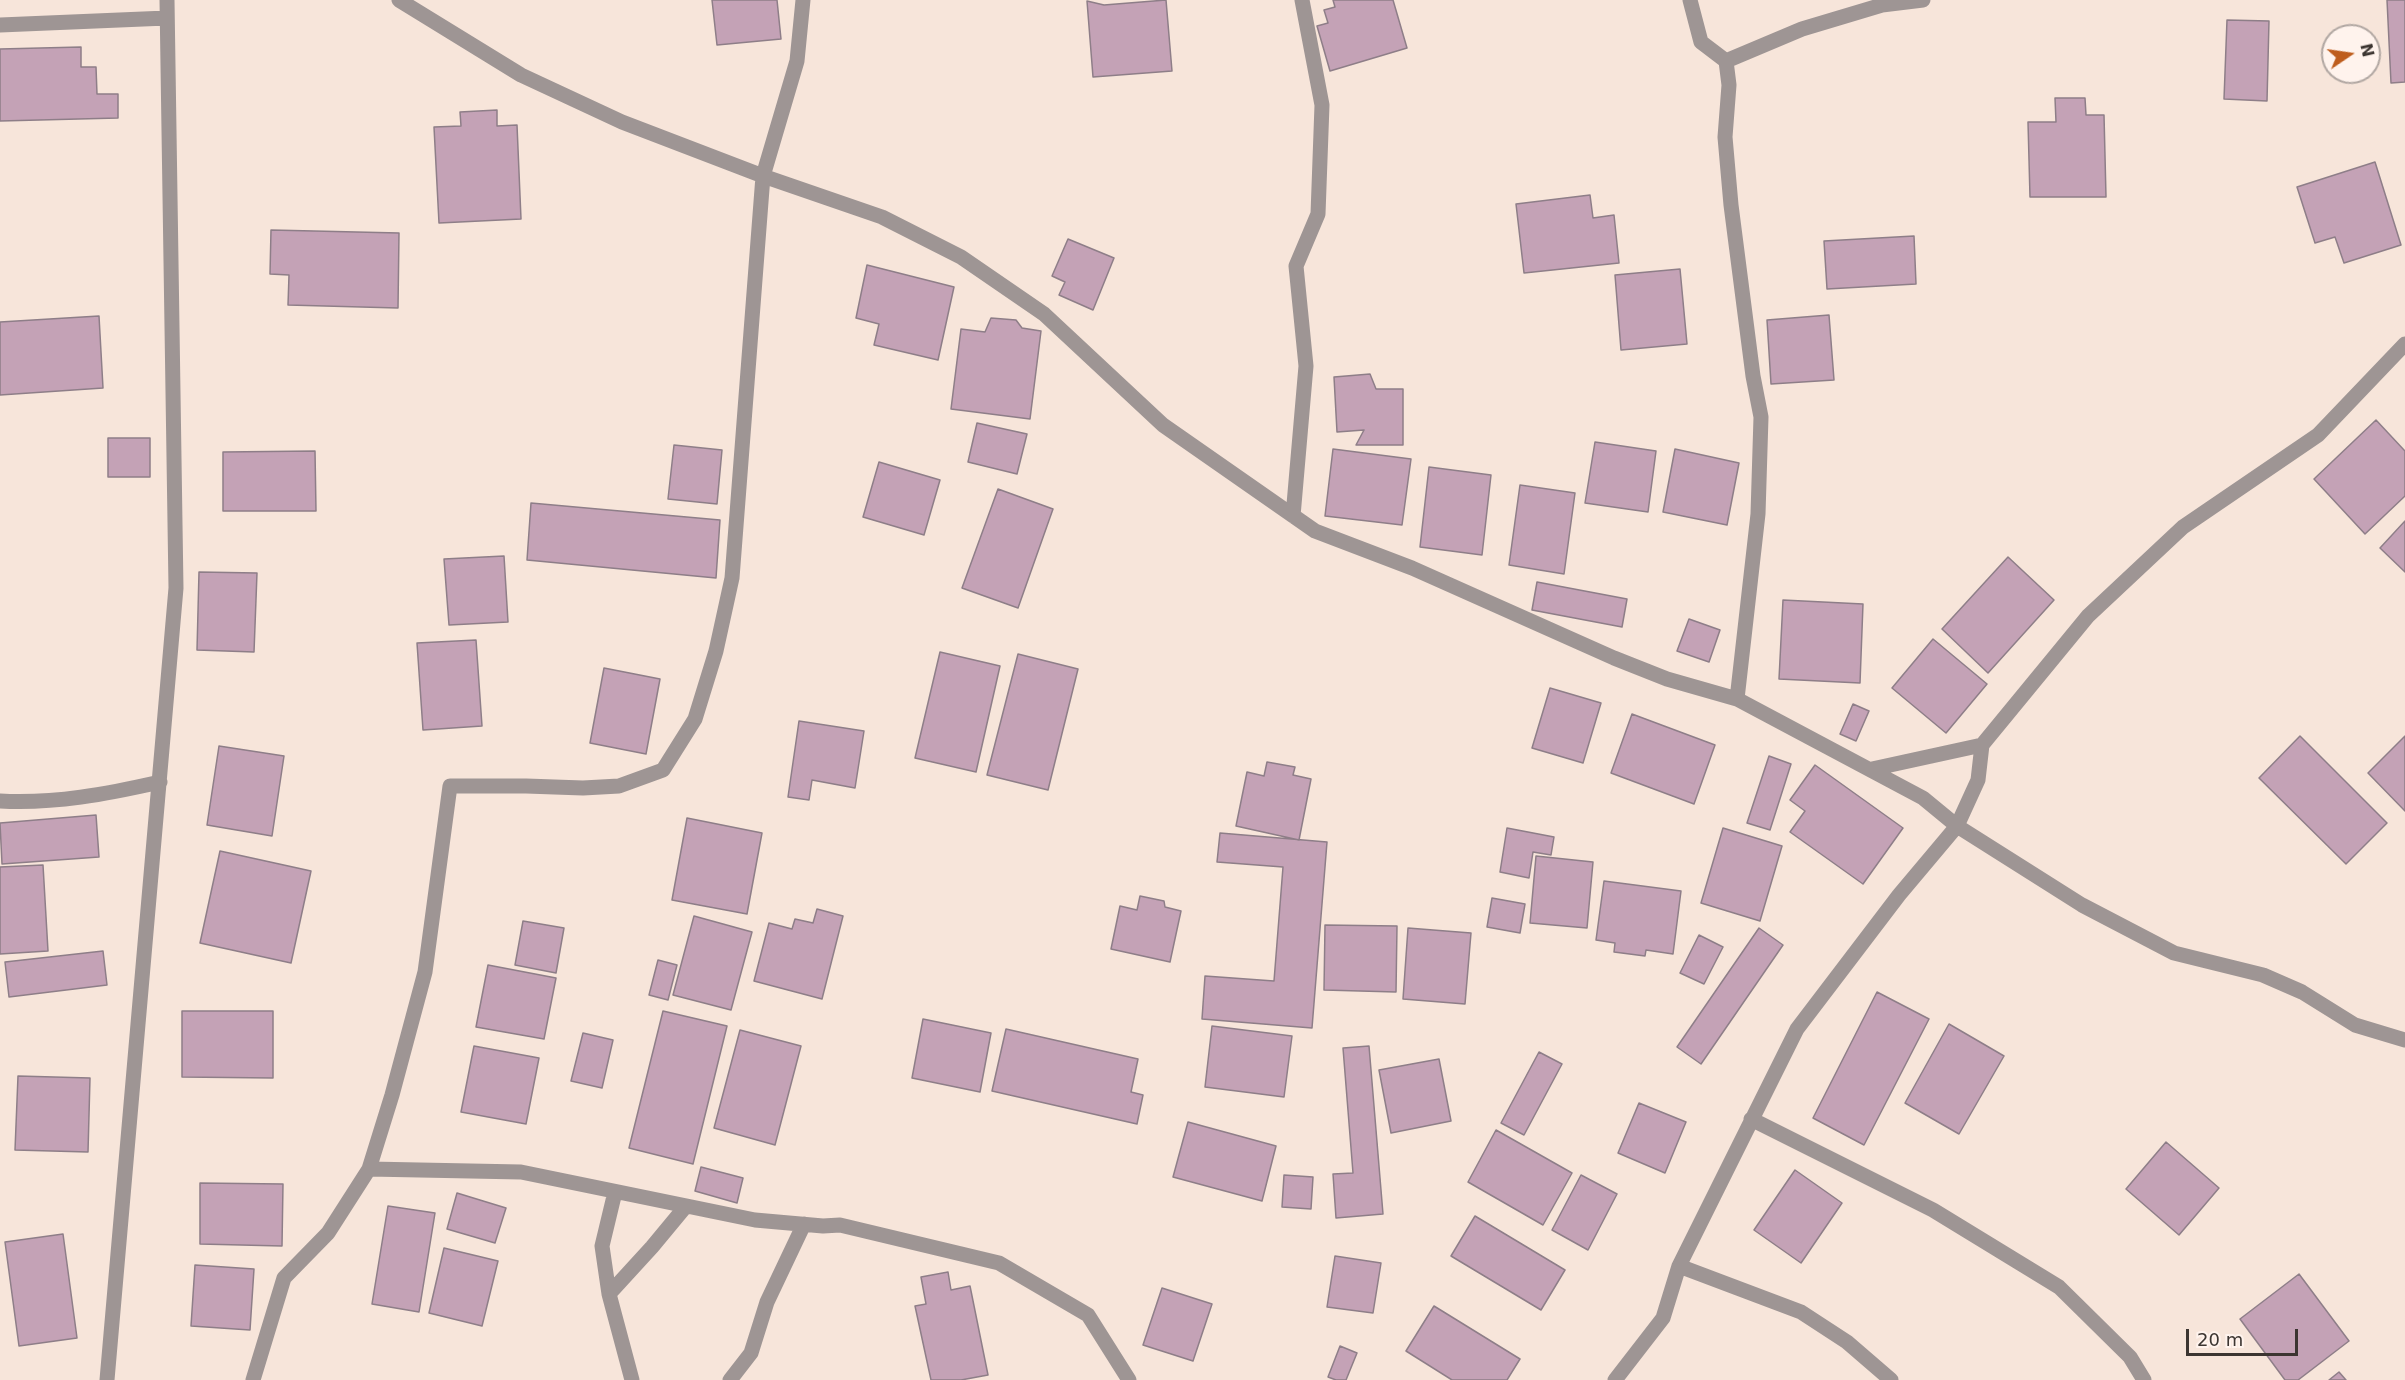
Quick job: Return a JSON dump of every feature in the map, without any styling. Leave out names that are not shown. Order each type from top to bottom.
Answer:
[{"type":"street","points":[[107,1380],[176,588],[167,0]]},
{"type":"street","points":[[399,0],[521,75],[622,122],[763,176],[882,217],[961,257],[1044,314],[1163,424],[1315,531],[1412,568],[1614,658],[1667,679],[1737,699],[1923,798],[1957,826],[2082,905],[2174,952],[2263,975],[2302,992],[2355,1024],[2405,1040]]},
{"type":"street","points":[[252,1380],[284,1278],[328,1233],[369,1169],[392,1095],[425,972],[450,786],[583,789],[619,786],[663,770],[695,719],[716,651],[732,578],[763,176],[797,61],[803,0]]},
{"type":"street","points":[[1293,516],[1306,366],[1296,266],[1318,214],[1322,105],[1302,0]]},
{"type":"street","points":[[1690,0],[1701,42],[1725,61],[1729,86],[1725,137],[1731,205],[1753,376],[1761,417],[1758,514],[1737,699]]},
{"type":"street","points":[[1725,61],[1802,29],[1882,5],[1923,0]]},
{"type":"street","points":[[0,26],[167,18]]},
{"type":"street","points":[[1623,1377],[1663,1318],[1679,1266],[1797,1029],[1899,895],[1957,826],[1978,780],[1982,745],[2088,616],[2183,527],[2318,435],[2405,344]]},
{"type":"street","points":[[1872,769],[1982,745]]},
{"type":"street","points":[[0,801],[72,798],[160,782]]},
{"type":"street","points":[[1751,1119],[1933,1210],[2059,1287],[2130,1357],[2144,1380]]},
{"type":"street","points":[[369,1169],[521,1172],[755,1220],[840,1225],[999,1263],[1088,1315],[1129,1380]]},
{"type":"street","points":[[615,1192],[602,1246],[609,1294],[632,1380]]},
{"type":"street","points":[[609,1294],[686,1206]]},
{"type":"street","points":[[730,1380],[751,1353],[767,1302],[804,1224]]},
{"type":"street","points":[[1679,1266],[1801,1312],[1847,1342],[1891,1380]]},
{"type":"building","points":[[712,0],[777,0],[781,39],[717,45]]},
{"type":"building","points":[[1166,0],[1172,71],[1093,77],[1087,1],[1104,5]]},
{"type":"building","points":[[1333,0],[1393,0],[1407,48],[1330,71],[1317,26],[1328,23],[1324,10],[1335,7]]},
{"type":"building","points":[[2387,0],[2405,0],[2405,82],[2391,83]]},
{"type":"building","points":[[2227,20],[2269,21],[2267,101],[2224,99]]},
{"type":"building","points":[[81,47],[81,67],[96,67],[97,94],[118,94],[118,118],[0,121],[0,49]]},
{"type":"building","points":[[2055,98],[2085,98],[2086,115],[2104,115],[2106,197],[2030,197],[2028,122],[2056,122]]},
{"type":"building","points":[[497,110],[497,126],[517,125],[521,219],[439,223],[434,127],[461,126],[460,112]]},
{"type":"building","points":[[2375,162],[2401,245],[2344,263],[2335,237],[2315,243],[2297,187]]},
{"type":"building","points":[[1590,195],[1593,218],[1614,215],[1619,263],[1524,273],[1516,204]]},
{"type":"building","points":[[271,230],[399,233],[398,308],[288,305],[289,275],[270,274]]},
{"type":"building","points":[[1914,236],[1916,284],[1827,289],[1824,241]]},
{"type":"building","points":[[1068,239],[1114,258],[1093,310],[1059,295],[1065,282],[1052,276]]},
{"type":"building","points":[[867,265],[954,287],[938,360],[874,345],[879,324],[856,318]]},
{"type":"building","points":[[1680,269],[1687,344],[1621,350],[1615,275]]},
{"type":"building","points":[[1829,315],[1834,380],[1771,384],[1767,320]]},
{"type":"building","points":[[99,316],[103,388],[0,395],[0,322]]},
{"type":"building","points":[[991,318],[1016,320],[1022,328],[1041,331],[1030,419],[951,409],[961,329],[985,332]]},
{"type":"building","points":[[1370,374],[1376,389],[1403,389],[1403,445],[1356,445],[1364,430],[1337,432],[1334,377]]},
{"type":"building","points":[[2376,420],[2405,451],[2405,496],[2365,534],[2314,479]]},
{"type":"building","points":[[977,423],[1027,434],[1017,474],[968,462]]},
{"type":"building","points":[[108,438],[150,438],[150,477],[108,477]]},
{"type":"building","points":[[1595,442],[1656,451],[1648,512],[1585,503]]},
{"type":"building","points":[[674,445],[722,450],[717,504],[668,499]]},
{"type":"building","points":[[1333,449],[1411,459],[1402,525],[1325,516]]},
{"type":"building","points":[[1675,449],[1739,463],[1727,525],[1663,512]]},
{"type":"building","points":[[315,451],[316,511],[223,511],[223,452]]},
{"type":"building","points":[[879,462],[940,480],[924,535],[863,517]]},
{"type":"building","points":[[1429,467],[1491,475],[1482,555],[1420,547]]},
{"type":"building","points":[[1520,485],[1575,493],[1564,574],[1509,565]]},
{"type":"building","points":[[998,489],[1053,509],[1018,608],[962,588]]},
{"type":"building","points":[[531,503],[720,520],[716,578],[527,560]]},
{"type":"building","points":[[2405,521],[2405,572],[2380,548]]},
{"type":"building","points":[[504,556],[508,622],[449,625],[444,559]]},
{"type":"building","points":[[2008,557],[2054,600],[1988,673],[1942,629]]},
{"type":"building","points":[[199,572],[257,573],[254,652],[197,650]]},
{"type":"building","points":[[1537,582],[1627,599],[1622,627],[1532,610]]},
{"type":"building","points":[[1783,600],[1863,604],[1860,683],[1779,679]]},
{"type":"building","points":[[1689,619],[1720,630],[1709,662],[1677,651]]},
{"type":"building","points":[[1933,639],[1987,684],[1946,733],[1892,688]]},
{"type":"building","points":[[476,640],[482,726],[423,730],[417,643]]},
{"type":"building","points":[[940,652],[1000,666],[976,772],[915,758]]},
{"type":"building","points":[[1018,654],[1078,669],[1048,790],[987,775]]},
{"type":"building","points":[[604,668],[660,679],[646,754],[590,743]]},
{"type":"building","points":[[1550,688],[1601,703],[1583,763],[1532,748]]},
{"type":"building","points":[[1853,704],[1869,711],[1856,741],[1840,734]]},
{"type":"building","points":[[1632,714],[1715,745],[1694,804],[1611,773]]},
{"type":"building","points":[[799,721],[864,731],[855,788],[812,780],[809,800],[788,797]]},
{"type":"building","points":[[2300,736],[2387,823],[2346,864],[2259,778]]},
{"type":"building","points":[[2405,736],[2405,811],[2368,773]]},
{"type":"building","points":[[219,746],[284,756],[272,836],[207,825]]},
{"type":"building","points":[[1769,756],[1791,764],[1770,830],[1747,823]]},
{"type":"building","points":[[1267,762],[1295,767],[1293,775],[1311,779],[1299,840],[1236,826],[1247,772],[1264,776]]},
{"type":"building","points":[[1815,765],[1903,828],[1863,884],[1790,832],[1805,811],[1790,800]]},
{"type":"building","points":[[96,815],[99,857],[2,864],[0,823]]},
{"type":"building","points":[[687,818],[762,833],[747,914],[672,900]]},
{"type":"building","points":[[1507,828],[1554,837],[1551,855],[1533,852],[1529,878],[1500,872]]},
{"type":"building","points":[[1723,828],[1782,846],[1760,921],[1701,903]]},
{"type":"building","points":[[1220,833],[1327,842],[1312,1028],[1202,1019],[1205,976],[1274,981],[1283,867],[1217,862]]},
{"type":"building","points":[[220,851],[311,871],[291,963],[200,943]]},
{"type":"building","points":[[1536,856],[1593,862],[1587,928],[1530,923]]},
{"type":"building","points":[[43,865],[48,951],[0,954],[0,867]]},
{"type":"building","points":[[1604,881],[1681,891],[1673,954],[1646,950],[1645,956],[1614,952],[1615,943],[1596,940]]},
{"type":"building","points":[[1140,896],[1164,901],[1165,907],[1181,911],[1170,962],[1111,949],[1120,906],[1137,910]]},
{"type":"building","points":[[1492,898],[1525,904],[1520,933],[1487,927]]},
{"type":"building","points":[[817,909],[843,916],[822,999],[754,981],[769,923],[792,929],[795,919],[813,923]]},
{"type":"building","points":[[694,916],[752,932],[731,1010],[673,995]]},
{"type":"building","points":[[523,921],[564,928],[556,973],[515,965]]},
{"type":"building","points":[[1325,925],[1397,926],[1396,992],[1324,990]]},
{"type":"building","points":[[1408,928],[1471,933],[1465,1004],[1403,999]]},
{"type":"building","points":[[1759,928],[1783,945],[1701,1064],[1677,1047]]},
{"type":"building","points":[[1699,935],[1723,947],[1704,984],[1680,973]]},
{"type":"building","points":[[103,951],[107,985],[9,997],[5,962]]},
{"type":"building","points":[[658,960],[677,965],[668,1000],[649,995]]},
{"type":"building","points":[[488,965],[556,978],[544,1039],[476,1027]]},
{"type":"building","points":[[1877,992],[1929,1019],[1864,1145],[1813,1118]]},
{"type":"building","points":[[182,1011],[273,1011],[273,1078],[182,1077]]},
{"type":"building","points":[[663,1011],[727,1026],[693,1164],[629,1148]]},
{"type":"building","points":[[923,1019],[991,1033],[980,1092],[912,1078]]},
{"type":"building","points":[[1949,1024],[2004,1056],[1959,1134],[1905,1103]]},
{"type":"building","points":[[1212,1026],[1292,1036],[1284,1097],[1205,1087]]},
{"type":"building","points":[[1006,1029],[1138,1059],[1131,1092],[1143,1095],[1137,1124],[992,1091]]},
{"type":"building","points":[[740,1030],[801,1046],[775,1145],[714,1128]]},
{"type":"building","points":[[583,1033],[613,1040],[602,1088],[571,1081]]},
{"type":"building","points":[[474,1046],[539,1058],[526,1124],[461,1112]]},
{"type":"building","points":[[1369,1046],[1383,1214],[1336,1218],[1333,1174],[1353,1173],[1343,1048]]},
{"type":"building","points":[[1539,1052],[1562,1064],[1524,1135],[1501,1123]]},
{"type":"building","points":[[1439,1059],[1451,1121],[1391,1133],[1379,1070]]},
{"type":"building","points":[[18,1076],[90,1078],[88,1152],[15,1150]]},
{"type":"building","points":[[1639,1103],[1686,1122],[1665,1173],[1618,1153]]},
{"type":"building","points":[[1188,1122],[1276,1146],[1262,1201],[1173,1177]]},
{"type":"building","points":[[1496,1130],[1572,1173],[1543,1225],[1468,1182]]},
{"type":"building","points":[[2166,1142],[2219,1188],[2179,1235],[2126,1189]]},
{"type":"building","points":[[701,1167],[743,1178],[737,1203],[695,1191]]},
{"type":"building","points":[[1795,1170],[1842,1203],[1801,1263],[1754,1230]]},
{"type":"building","points":[[1284,1175],[1313,1177],[1311,1209],[1282,1207]]},
{"type":"building","points":[[1581,1175],[1617,1194],[1588,1250],[1552,1230]]},
{"type":"building","points":[[200,1183],[283,1184],[282,1246],[200,1244]]},
{"type":"building","points":[[457,1193],[506,1208],[495,1243],[447,1229]]},
{"type":"building","points":[[388,1206],[435,1213],[419,1312],[372,1304]]},
{"type":"building","points":[[1475,1216],[1565,1270],[1541,1310],[1451,1256]]},
{"type":"building","points":[[63,1234],[77,1338],[19,1346],[5,1242]]},
{"type":"building","points":[[444,1248],[498,1261],[482,1326],[429,1313]]},
{"type":"building","points":[[1335,1256],[1381,1263],[1373,1313],[1327,1307]]},
{"type":"building","points":[[195,1265],[254,1269],[250,1330],[191,1326]]},
{"type":"building","points":[[948,1272],[951,1290],[970,1286],[988,1375],[961,1380],[931,1380],[915,1306],[926,1304],[921,1277]]},
{"type":"building","points":[[2299,1274],[2349,1341],[2298,1380],[2285,1380],[2240,1319]]},
{"type":"building","points":[[1162,1288],[1212,1304],[1193,1361],[1143,1345]]},
{"type":"building","points":[[1434,1306],[1520,1359],[1507,1380],[1452,1380],[1406,1351]]},
{"type":"building","points":[[1340,1346],[1357,1353],[1346,1380],[1328,1377]]},
{"type":"building","points":[[2339,1372],[2346,1380],[2329,1380]]}]
